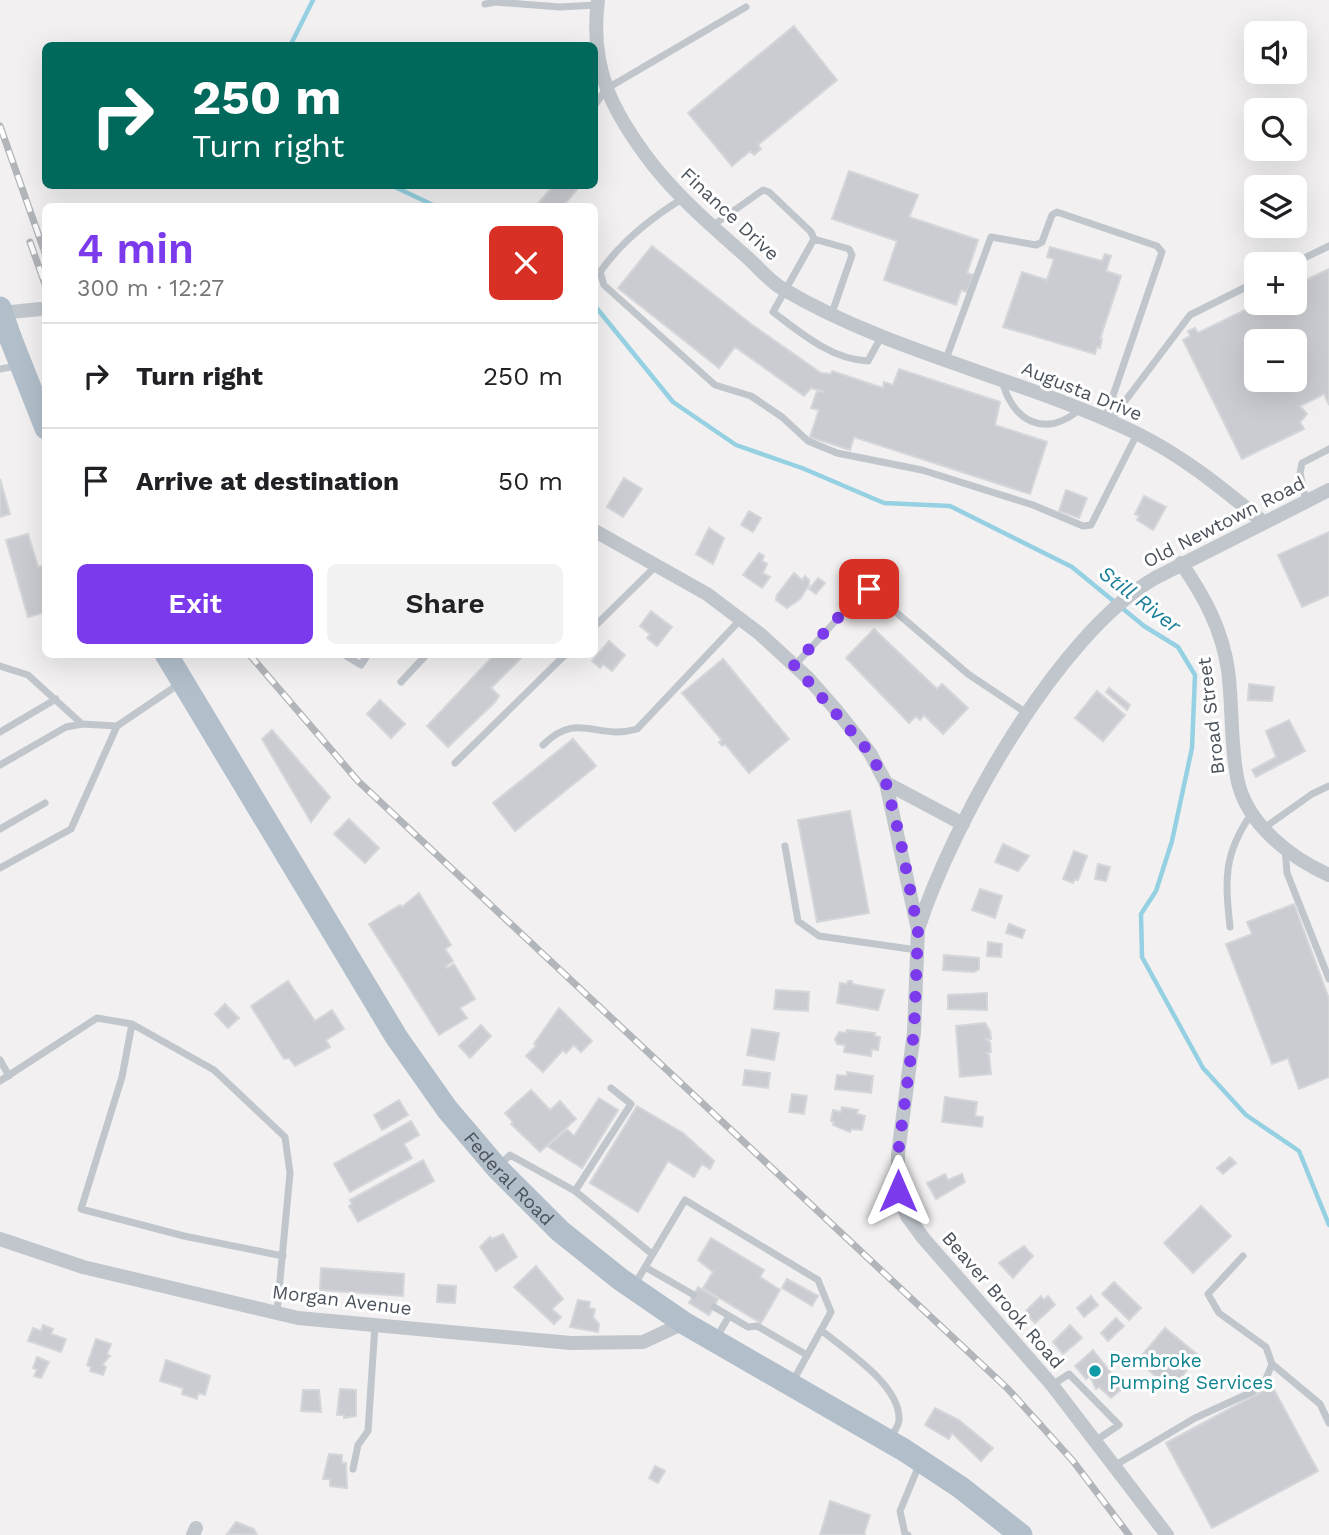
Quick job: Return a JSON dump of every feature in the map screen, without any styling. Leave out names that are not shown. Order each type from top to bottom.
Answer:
[{"type":"main road","points":[[0,310],[10,337],[10,367],[42,421]]},
{"type":"main road","name":"Federal Road","points":[[168,658],[397,1038],[447,1109],[497,1168],[560,1231],[632,1288],[684,1323],[889,1441],[960,1487],[1021,1535]]},
{"type":"street","name":"Finance Drive","points":[[598,2],[595,23],[606,89],[622,124],[682,199],[787,290],[875,334]]},
{"type":"street","points":[[0,310],[41,309]]},
{"type":"street","name":"Augusta Drive","points":[[875,334],[1002,379],[1137,434],[1180,457],[1262,521]]},
{"type":"street","name":"Old Newtown Road","points":[[918,930],[933,887],[962,824],[1028,714],[1083,640],[1137,589],[1155,578],[1262,521],[1329,490]]},
{"type":"street","name":"Beaver Brook Road","points":[[598,532],[742,618],[794,665],[870,753],[886,783],[918,930],[914,1032],[898,1154],[898,1191],[907,1216],[924,1240],[1052,1385],[1167,1535]]},
{"type":"street","name":"Broad Street","points":[[1181,563],[1204,596],[1219,631],[1228,669],[1238,783],[1252,813],[1285,848],[1308,865],[1329,875]]},
{"type":"street","points":[[886,783],[962,824]]},
{"type":"street","name":"Morgan Avenue","points":[[0,1239],[83,1267],[276,1313],[571,1343],[643,1342],[684,1323]]},
{"type":"lane","points":[[485,4],[495,2],[560,7],[598,2]]},
{"type":"lane","points":[[598,101],[606,89],[746,7]]},
{"type":"lane","points":[[712,226],[763,190],[811,232],[814,239]]},
{"type":"lane","points":[[682,199],[648,222],[607,262],[600,272],[604,285],[715,385],[751,396],[782,417],[807,441],[837,453],[922,470],[1033,505],[1083,526],[1091,525],[1137,434]]},
{"type":"lane","points":[[946,359],[991,237],[1036,245],[1042,242],[1052,215],[1057,212],[1157,246],[1162,253],[1107,420]]},
{"type":"lane","points":[[814,239],[772,312],[832,351],[853,360],[868,361],[875,334]]},
{"type":"lane","points":[[814,239],[849,249],[852,255],[832,313]]},
{"type":"lane","points":[[1307,257],[1329,246]]},
{"type":"lane","points":[[1107,420],[1190,315],[1244,288]]},
{"type":"lane","points":[[1002,379],[1006,397],[1022,418],[1051,425],[1068,420],[1080,409]]},
{"type":"lane","points":[[1306,501],[1300,474],[1303,463],[1329,449]]},
{"type":"lane","points":[[598,623],[657,565]]},
{"type":"lane","points":[[794,665],[864,590],[869,589],[968,674],[1028,714]]},
{"type":"lane","points":[[543,745],[555,732],[571,726],[623,733],[637,729],[742,618]]},
{"type":"lane","points":[[349,658],[361,666],[366,658]]},
{"type":"lane","points":[[401,682],[423,658]]},
{"type":"lane","points":[[455,763],[562,658]]},
{"type":"lane","points":[[0,666],[28,675],[82,724]]},
{"type":"lane","points":[[0,868],[71,829],[117,726],[182,682]]},
{"type":"lane","points":[[0,732],[56,699]]},
{"type":"lane","points":[[0,765],[66,727],[82,724],[117,726]]},
{"type":"lane","points":[[1264,828],[1312,793],[1329,786]]},
{"type":"lane","points":[[0,829],[45,803]]},
{"type":"lane","points":[[1230,927],[1225,880],[1229,855],[1237,834],[1252,813]]},
{"type":"lane","points":[[785,846],[798,921],[808,931],[819,936],[917,950]]},
{"type":"lane","points":[[1285,848],[1287,873],[1329,979]]},
{"type":"lane","points":[[0,1081],[97,1018],[132,1024],[214,1070],[285,1137],[290,1173],[276,1313]]},
{"type":"lane","points":[[132,1024],[122,1077],[81,1209],[184,1236],[283,1256]]},
{"type":"lane","points":[[0,1060],[9,1076]]},
{"type":"lane","points":[[575,1191],[631,1104],[611,1088]]},
{"type":"lane","points":[[497,1168],[510,1155],[575,1191],[652,1254]]},
{"type":"lane","points":[[632,1288],[685,1200],[818,1280],[831,1312],[792,1385]]},
{"type":"lane","points":[[1243,1255],[1208,1294],[1209,1300],[1219,1313],[1266,1347],[1272,1364],[1320,1404],[1329,1423]]},
{"type":"lane","points":[[645,1266],[694,1295]]},
{"type":"lane","points":[[714,1307],[748,1327],[757,1326],[807,1355]]},
{"type":"lane","points":[[715,1340],[729,1316]]},
{"type":"lane","points":[[353,1469],[358,1446],[368,1431],[375,1325]]},
{"type":"lane","points":[[821,1330],[885,1384],[897,1404],[900,1420],[889,1441]]},
{"type":"lane","points":[[1114,1466],[1195,1418],[1252,1392],[1265,1381],[1272,1364]]},
{"type":"lane","points":[[1052,1385],[1069,1374],[1119,1425],[1095,1441]]},
{"type":"lane","points":[[908,1535],[905,1534],[900,1511],[920,1461]]},
{"type":"building","points":[[794,26],[837,80],[758,145],[761,149],[754,155],[750,151],[732,166],[688,113]]},
{"type":"building","points":[[849,171],[918,195],[909,217],[978,240],[967,273],[973,275],[967,292],[961,290],[956,305],[884,280],[897,241],[832,219]]},
{"type":"building","points":[[550,189],[577,189],[566,203],[539,203]]},
{"type":"building","points":[[652,246],[751,324],[821,373],[831,374],[832,371],[883,388],[884,382],[893,385],[899,369],[1000,402],[995,425],[1047,442],[1030,494],[854,437],[850,450],[810,437],[819,410],[811,408],[817,391],[825,392],[811,388],[804,396],[735,347],[719,368],[618,288]]},
{"type":"building","points":[[1050,247],[1102,261],[1105,254],[1111,256],[1106,271],[1121,276],[1100,339],[1100,348],[1097,347],[1095,354],[1003,327],[1022,272],[1047,280],[1054,259],[1047,257]]},
{"type":"building","points":[[1329,269],[1329,405],[1324,394],[1300,406],[1307,414],[1300,422],[1304,429],[1242,459],[1183,340],[1190,336],[1188,331],[1195,328],[1198,333],[1244,310],[1244,315],[1307,315],[1307,279]]},
{"type":"building","points":[[624,478],[642,489],[623,517],[607,507]]},
{"type":"building","points":[[0,479],[10,514],[0,517]]},
{"type":"building","points":[[1066,490],[1087,498],[1079,518],[1059,511]]},
{"type":"building","points":[[1144,496],[1166,507],[1153,530],[1137,520],[1139,516],[1135,514]]},
{"type":"building","points":[[749,511],[761,518],[753,532],[741,525]]},
{"type":"building","points":[[709,528],[724,538],[713,564],[696,554]]},
{"type":"building","points":[[1329,532],[1329,595],[1302,607],[1278,555]]},
{"type":"building","points":[[28,534],[38,567],[42,566],[42,613],[28,617],[6,540]]},
{"type":"building","points":[[759,553],[764,556],[762,561],[767,564],[763,573],[770,577],[762,588],[743,575]]},
{"type":"building","points":[[794,573],[802,580],[805,576],[809,585],[800,599],[787,608],[776,600],[777,595]]},
{"type":"building","points":[[818,578],[825,583],[816,594],[809,589]]},
{"type":"building","points":[[651,611],[672,627],[657,646],[647,638],[650,634],[640,626]]},
{"type":"building","points":[[874,629],[937,689],[942,684],[968,708],[943,734],[924,715],[920,720],[916,716],[909,723],[846,658]]},
{"type":"building","points":[[609,641],[625,655],[612,671],[603,664],[600,668],[592,661],[598,658],[598,654]]},
{"type":"building","points":[[491,658],[521,658],[491,688],[499,696],[495,702],[448,747],[427,726]]},
{"type":"building","points":[[723,659],[789,739],[749,773],[725,744],[722,746],[719,742],[722,740],[682,693]]},
{"type":"building","points":[[1249,684],[1274,687],[1272,701],[1248,700]]},
{"type":"building","points":[[1109,688],[1130,705],[1127,710],[1106,692]]},
{"type":"building","points":[[1097,691],[1125,715],[1103,741],[1075,718]]},
{"type":"building","points":[[380,700],[405,724],[391,738],[367,714]]},
{"type":"building","points":[[1289,720],[1305,751],[1256,777],[1252,770],[1276,757],[1266,731]]},
{"type":"building","points":[[272,730],[330,797],[311,822],[262,739]]},
{"type":"building","points":[[573,739],[596,766],[515,831],[493,803]]},
{"type":"building","points":[[850,811],[869,913],[817,922],[798,820]]},
{"type":"building","points":[[349,819],[379,848],[365,863],[334,834]]},
{"type":"building","points":[[1003,844],[1029,856],[1018,871],[995,862]]},
{"type":"building","points":[[1074,851],[1087,856],[1078,880],[1075,879],[1073,883],[1063,879]]},
{"type":"building","points":[[1098,864],[1110,867],[1106,881],[1095,879]]},
{"type":"building","points":[[980,889],[1002,896],[995,918],[972,910]]},
{"type":"building","points":[[419,893],[451,945],[445,949],[453,961],[447,968],[454,964],[475,999],[460,1008],[467,1018],[439,1035],[369,924],[400,905],[402,907]]},
{"type":"building","points":[[1294,904],[1329,999],[1329,1077],[1299,1089],[1288,1058],[1272,1064],[1226,944],[1252,934],[1247,922]]},
{"type":"building","points":[[1009,924],[1025,930],[1022,938],[1006,933]]},
{"type":"building","points":[[988,942],[1002,944],[1001,957],[987,956]]},
{"type":"building","points":[[944,955],[979,958],[979,969],[974,972],[943,970]]},
{"type":"building","points":[[288,981],[315,1021],[332,1010],[344,1029],[326,1040],[330,1047],[295,1066],[289,1058],[284,1059],[251,1006]]},
{"type":"building","points":[[848,981],[884,990],[878,1010],[837,1003],[840,983],[847,984]]},
{"type":"building","points":[[776,990],[809,992],[808,1011],[774,1009]]},
{"type":"building","points":[[987,993],[987,1010],[948,1009],[948,995]]},
{"type":"building","points":[[225,1004],[239,1018],[228,1028],[215,1014]]},
{"type":"building","points":[[559,1008],[592,1041],[581,1052],[574,1045],[566,1053],[563,1050],[543,1072],[526,1056],[536,1046],[534,1044]]},
{"type":"building","points":[[985,1023],[991,1039],[986,1039],[990,1042],[991,1052],[987,1053],[991,1074],[960,1077],[956,1026]]},
{"type":"building","points":[[481,1025],[491,1036],[470,1058],[459,1046]]},
{"type":"building","points":[[752,1029],[779,1033],[774,1060],[747,1055]]},
{"type":"building","points":[[847,1030],[875,1033],[874,1036],[880,1037],[878,1050],[872,1049],[871,1056],[844,1052],[845,1045],[837,1044],[835,1039],[839,1032],[846,1033]]},
{"type":"building","points":[[745,1070],[770,1073],[768,1088],[743,1085]]},
{"type":"building","points":[[847,1072],[873,1076],[871,1093],[835,1089],[837,1075],[847,1076]]},
{"type":"building","points":[[531,1090],[550,1110],[560,1101],[576,1119],[540,1152],[511,1124],[513,1122],[505,1113]]},
{"type":"building","points":[[792,1094],[807,1096],[804,1114],[789,1112]]},
{"type":"building","points":[[945,1097],[977,1102],[975,1116],[983,1117],[982,1127],[942,1122]]},
{"type":"building","points":[[599,1098],[618,1110],[582,1168],[547,1146],[567,1129],[574,1136]]},
{"type":"building","points":[[399,1100],[408,1115],[382,1130],[374,1115]]},
{"type":"building","points":[[637,1106],[683,1133],[714,1161],[710,1169],[702,1164],[694,1177],[668,1161],[638,1212],[590,1183]]},
{"type":"building","points":[[842,1107],[858,1110],[857,1114],[865,1116],[862,1130],[851,1129],[850,1132],[833,1125],[833,1110],[841,1112]]},
{"type":"building","points":[[411,1121],[419,1135],[404,1144],[412,1158],[350,1192],[334,1164]]},
{"type":"building","points":[[1230,1157],[1236,1163],[1223,1174],[1217,1168]]},
{"type":"building","points":[[423,1160],[434,1181],[358,1222],[349,1206],[352,1204],[350,1200]]},
{"type":"building","points":[[945,1174],[948,1180],[962,1174],[965,1182],[936,1199],[927,1183]]},
{"type":"building","points":[[1201,1206],[1231,1236],[1193,1273],[1164,1243]]},
{"type":"building","points":[[503,1234],[517,1257],[496,1271],[480,1247],[490,1237],[492,1239]]},
{"type":"building","points":[[711,1238],[764,1270],[760,1277],[780,1290],[761,1323],[703,1288],[713,1272],[698,1260]]},
{"type":"building","points":[[1024,1246],[1033,1256],[1013,1278],[999,1263]]},
{"type":"building","points":[[536,1266],[563,1299],[552,1309],[561,1317],[554,1324],[514,1287]]},
{"type":"building","points":[[321,1268],[404,1274],[403,1296],[320,1290]]},
{"type":"building","points":[[787,1279],[818,1296],[812,1306],[782,1288]]},
{"type":"building","points":[[1114,1282],[1141,1308],[1129,1320],[1102,1294]]},
{"type":"building","points":[[438,1285],[456,1286],[455,1303],[437,1302]]},
{"type":"building","points":[[698,1287],[718,1299],[709,1315],[689,1303]]},
{"type":"building","points":[[1041,1296],[1044,1300],[1048,1296],[1055,1305],[1035,1323],[1025,1312]]},
{"type":"building","points":[[1091,1296],[1098,1305],[1084,1317],[1077,1308]]},
{"type":"building","points":[[578,1300],[590,1302],[589,1308],[595,1309],[593,1317],[599,1324],[598,1332],[570,1327]]},
{"type":"building","points":[[1116,1318],[1124,1326],[1108,1341],[1101,1333]]},
{"type":"building","points":[[43,1325],[53,1329],[51,1334],[66,1339],[61,1352],[28,1341],[33,1328],[41,1331]]},
{"type":"building","points":[[1070,1325],[1082,1338],[1063,1354],[1053,1342]]},
{"type":"building","points":[[1165,1328],[1198,1355],[1171,1391],[1138,1360]]},
{"type":"building","points":[[96,1339],[111,1344],[107,1354],[110,1356],[102,1365],[106,1367],[103,1375],[90,1371],[91,1367],[87,1365]]},
{"type":"building","name":"Pembroke Pumping Services","points":[[1093,1350],[1123,1388],[1111,1398],[1099,1387],[1096,1389],[1090,1376],[1086,1379],[1075,1366]]},
{"type":"building","points":[[37,1357],[49,1362],[41,1378],[34,1376],[37,1370],[33,1368]]},
{"type":"building","points":[[166,1360],[210,1376],[205,1395],[198,1393],[197,1399],[182,1394],[183,1388],[160,1381]]},
{"type":"building","points":[[1272,1386],[1318,1471],[1212,1528],[1166,1443]]},
{"type":"building","points":[[340,1389],[356,1390],[356,1416],[344,1418],[344,1415],[337,1415]]},
{"type":"building","points":[[303,1390],[319,1390],[321,1412],[301,1411]]},
{"type":"building","points":[[935,1408],[959,1420],[993,1448],[981,1461],[952,1433],[949,1439],[925,1425]]},
{"type":"building","points":[[329,1454],[342,1455],[342,1463],[346,1463],[347,1488],[330,1486],[330,1479],[323,1479]]},
{"type":"building","points":[[655,1466],[665,1471],[658,1483],[649,1478]]},
{"type":"building","points":[[830,1501],[870,1515],[864,1534],[866,1535],[820,1535]]},
{"type":"building","points":[[236,1522],[254,1529],[257,1535],[227,1534]]},
{"type":"waterway","name":"Still River","points":[[292,42],[313,0]]},
{"type":"waterway","name":"Still River","points":[[399,189],[429,203]]},
{"type":"waterway","name":"Still River","points":[[598,310],[673,402],[736,445],[802,468],[884,503],[950,506],[1072,567],[1144,626],[1178,647],[1195,675],[1192,748],[1172,841],[1156,891],[1141,914],[1142,957],[1203,1068],[1246,1115],[1299,1151],[1329,1225]]},
{"type":"railway","points":[[0,126],[42,245]]},
{"type":"railway","points":[[30,242],[42,276]]},
{"type":"railway","points":[[252,658],[358,781],[1008,1389],[1073,1461],[1129,1535]]},
{"type":"place","name":"Pembroke Pumping Services","points":[[1095,1371]]},
{"type":"route","points":[[869,589],[864,590],[794,665],[837,711],[870,753],[886,783],[900,838],[918,930],[914,1032],[898,1154],[898,1191]]}]
